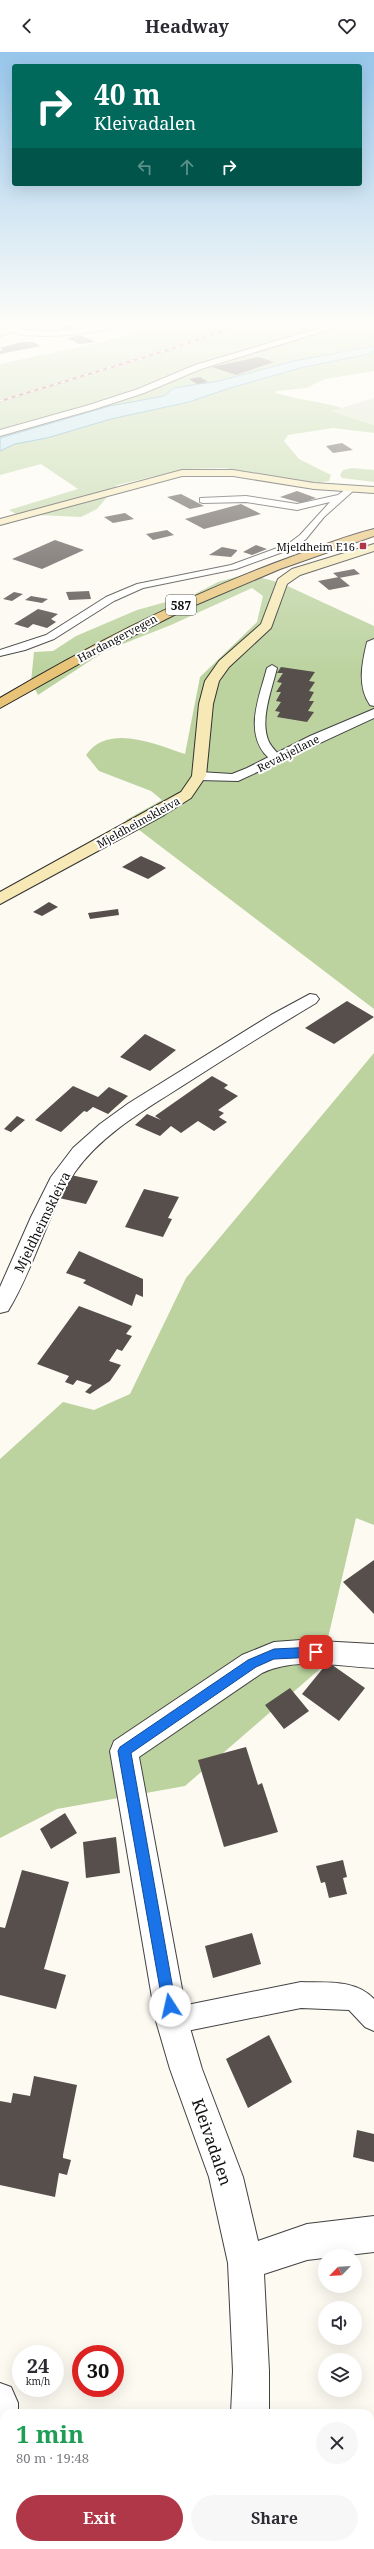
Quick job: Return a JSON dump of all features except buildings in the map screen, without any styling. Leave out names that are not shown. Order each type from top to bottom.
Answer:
[{"type":"main road","points":[[0,522],[182,473],[232,473],[347,492],[374,490]]},
{"type":"main road","name":"Hardangervegen","points":[[0,704],[99,646],[183,604],[249,575],[374,532]]},
{"type":"main road","name":"Mjeldheimskleiva","points":[[0,899],[173,804],[186,795],[199,776],[206,704],[212,681],[224,664],[267,625],[282,582],[296,572],[374,547]]},
{"type":"street","name":"Revahjellane","points":[[199,776],[233,778],[374,713]]},
{"type":"street","name":"Mjeldheimskleiva","points":[[0,1305],[26,1255],[59,1182],[69,1166],[87,1147],[143,1102],[310,999]]},
{"type":"street","name":"Kleivadalen","points":[[250,2409],[251,2371],[246,2264],[226,2177],[186,2069],[172,2021],[124,1751],[252,1664],[274,1654],[301,1652],[374,1656]]},
{"type":"street","points":[[246,2264],[307,2242],[362,2234],[374,2234]]},
{"type":"lane","points":[[203,500],[246,499],[298,507],[347,492]]},
{"type":"lane","points":[[0,653],[21,648],[50,637],[110,599],[126,592],[151,583],[233,567],[291,546],[303,537],[322,515],[347,492]]},
{"type":"lane","points":[[372,642],[367,667],[367,685],[374,703]]},
{"type":"lane","points":[[0,643],[21,648]]},
{"type":"lane","points":[[272,668],[261,720],[260,735],[265,746],[276,759]]},
{"type":"lane","points":[[172,2021],[301,1995],[349,1997],[357,2000],[374,2018]]},
{"type":"lane","points":[[0,2398],[3,2404],[3,2409]]},
{"type":"green space","points":[[44,439],[286,439],[284,441],[299,459],[331,475],[329,481],[314,483],[224,468],[185,469],[117,485],[97,509],[81,517],[16,514],[9,510],[78,489],[41,464],[0,475],[0,451],[15,444]]},
{"type":"green space","points":[[352,468],[374,470],[374,482],[342,478],[340,475],[343,470]]},
{"type":"green space","points":[[247,574],[281,583],[374,626],[374,1009],[126,820],[162,800],[151,791],[99,771],[86,755],[95,745],[107,740],[119,738],[146,741],[185,754],[200,677],[257,622],[263,596],[252,588],[171,625],[105,651],[38,695],[31,682],[34,652],[53,651],[76,636],[137,610],[195,594],[218,582]]},
{"type":"green space","points":[[374,1053],[374,1525],[356,1518],[321,1668],[185,1786],[57,1809],[0,1838],[0,1459],[63,1402],[94,1410],[130,1394],[186,1278]]},
{"type":"water","points":[[0,439],[44,439],[15,444],[0,451]]},
{"type":"place","name":"Mjeldheim E16","points":[[363,546]]},
{"type":"route","points":[[170,2006],[124,1751],[252,1664],[274,1654],[316,1652]]}]
